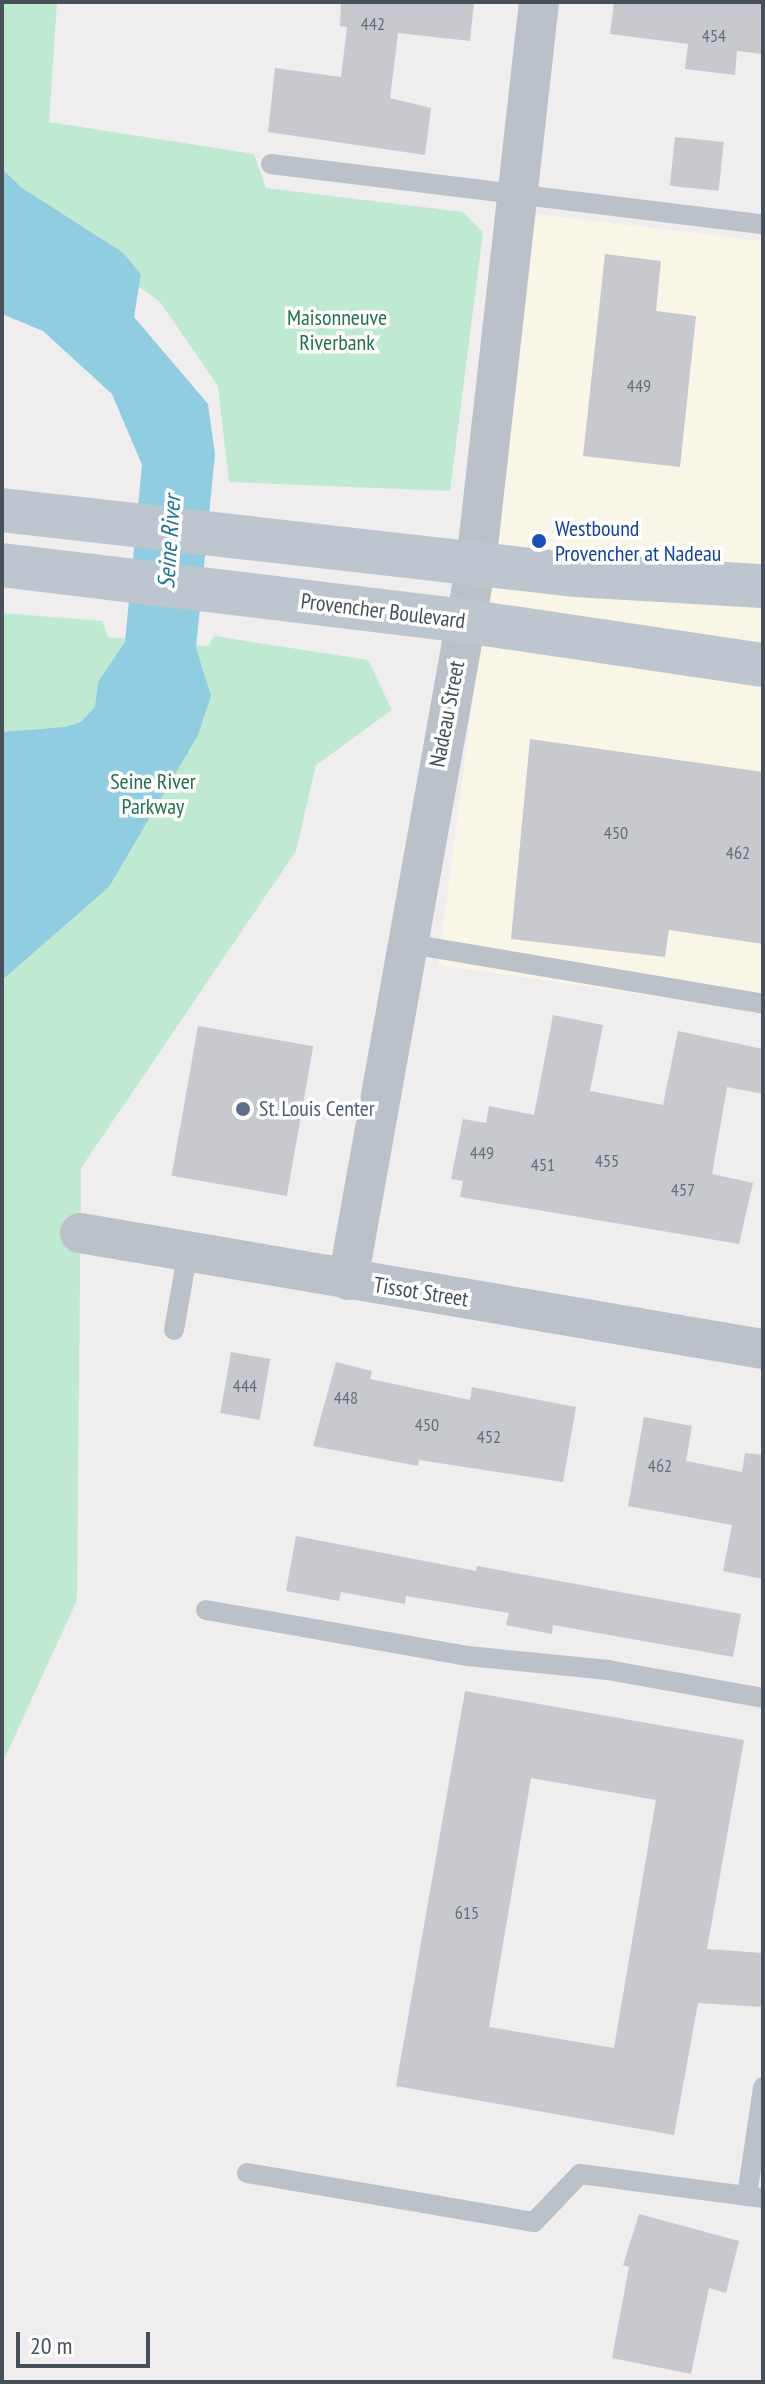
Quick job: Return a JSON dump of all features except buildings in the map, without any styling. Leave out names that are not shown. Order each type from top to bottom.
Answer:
[{"type":"main road","points":[[2,510],[476,564],[763,586]]},
{"type":"main road","name":"Provencher Boulevard","points":[[2,565],[465,621],[763,665]]},
{"type":"street","name":"Nadeau Street","points":[[348,1280],[404,943],[476,564],[539,2]]},
{"type":"street","name":"Tissot Street","points":[[80,1233],[763,1349]]},
{"type":"lane","points":[[271,164],[519,198],[763,224]]},
{"type":"lane","points":[[404,943],[763,1004]]},
{"type":"lane","points":[[174,1330],[188,1251]]},
{"type":"lane","points":[[206,1610],[468,1656],[608,1670],[763,1698]]},
{"type":"lane","points":[[247,2173],[534,2222],[580,2174],[755,2197],[763,2087]]},
{"type":"shaded area","points":[[536,214],[763,241],[763,1012],[438,965]]},
{"type":"green space","name":"Maisonneuve Riverbank","points":[[2,2],[57,2],[49,122],[254,154],[266,188],[463,212],[483,232],[450,491],[229,482],[218,386],[160,302],[2,186]]},
{"type":"green space","name":"Seine River Parkway","points":[[2,613],[102,621],[108,637],[208,646],[214,636],[368,660],[392,710],[316,765],[296,851],[81,1168],[77,1600],[2,1764]]},
{"type":"water","name":"Seine River","points":[[2,169],[22,188],[122,252],[141,274],[134,317],[208,404],[215,454],[196,648],[211,696],[198,735],[109,887],[2,980],[2,732],[65,727],[81,722],[95,707],[98,682],[125,642],[142,465],[112,394],[43,331],[2,314]]},
{"type":"place","name":"Westbound Provencher at Nadeau","points":[[539,541]]},
{"type":"place","name":"St. Louis Center","points":[[243,1109]]}]
